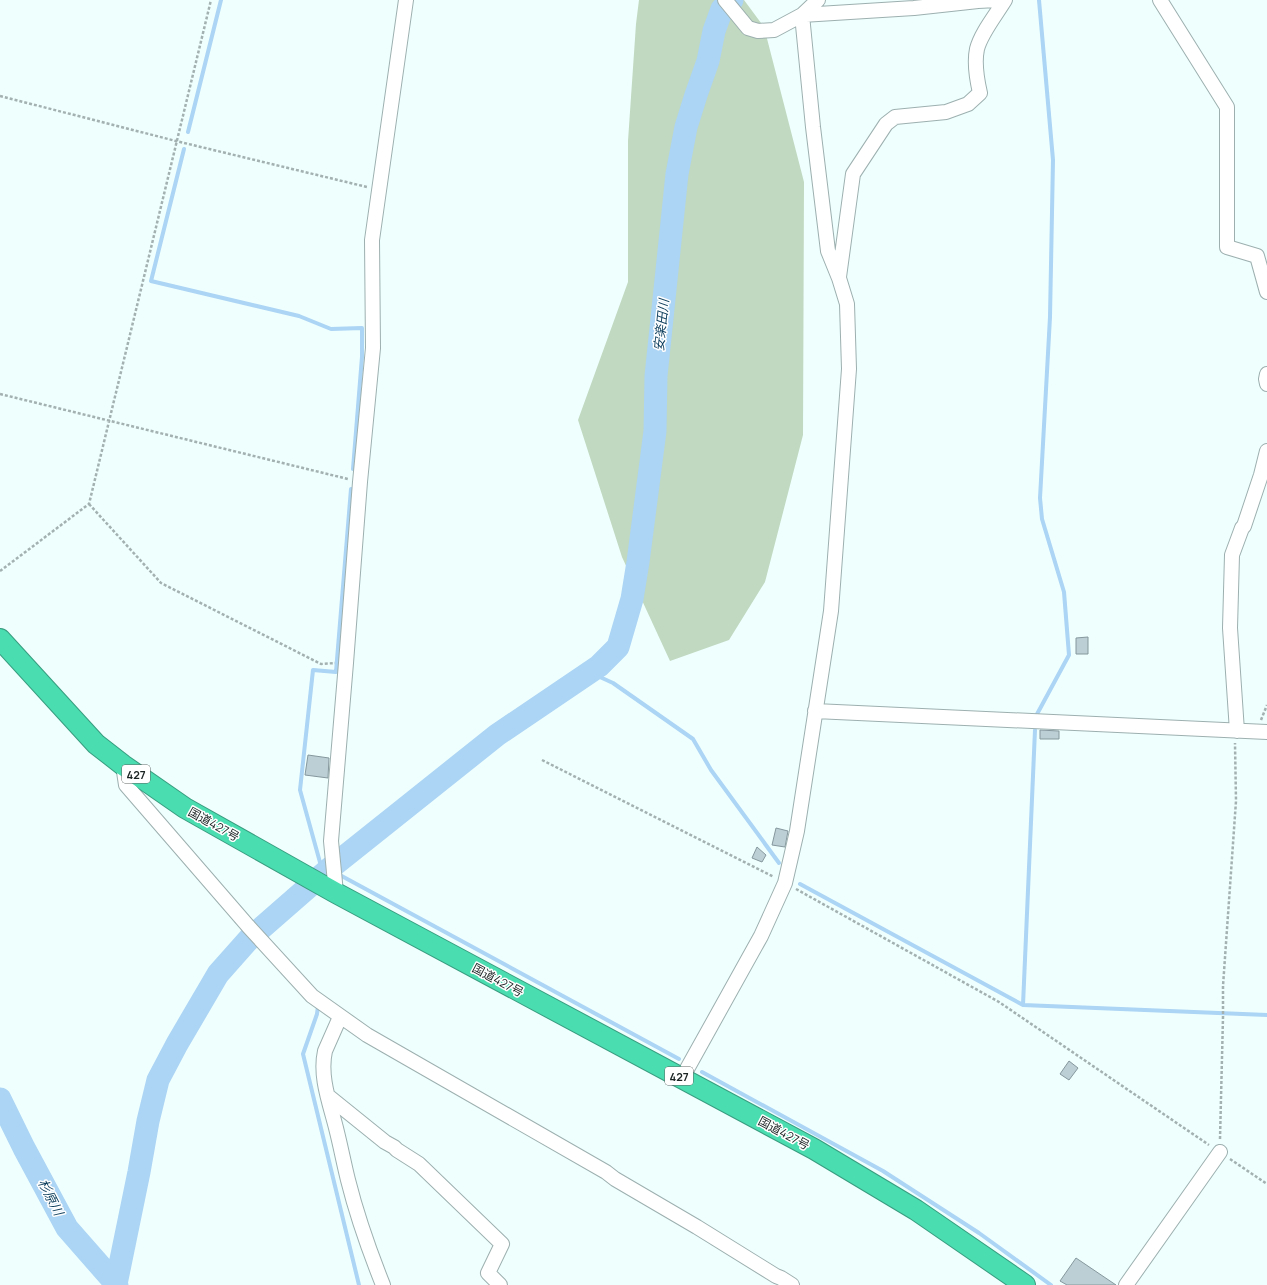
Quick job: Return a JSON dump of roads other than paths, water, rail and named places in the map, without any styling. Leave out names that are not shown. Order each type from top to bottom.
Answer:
[{"type":"highway","name":"国道427号","points":[[0,638],[96,744],[122,765],[185,808],[301,873],[331,878],[682,1078],[814,1149],[916,1210],[1025,1285]]},
{"type":"street","points":[[331,878],[330,841],[360,482],[373,348],[372,240],[406,0]]},
{"type":"street","points":[[725,0],[748,28],[758,31],[774,30],[802,15],[818,0]]},
{"type":"street","points":[[802,15],[914,8],[997,0]]},
{"type":"street","points":[[839,278],[853,174],[886,124],[895,117],[946,112],[968,104],[980,93],[976,75],[976,51],[980,40],[1005,0]]},
{"type":"street","points":[[1160,0],[1228,106],[1228,247],[1258,256],[1267,292]]},
{"type":"street","points":[[682,1078],[761,936],[785,883],[797,831],[831,611],[849,369],[847,304],[839,278],[828,251],[813,127],[802,15]]},
{"type":"street","points":[[1267,374],[1267,384]]},
{"type":"street","points":[[1237,731],[1230,628],[1232,555],[1244,526],[1261,475],[1267,451]]},
{"type":"street","points":[[816,711],[1267,732]]},
{"type":"street","points":[[122,765],[126,785],[248,926],[312,996],[367,1035],[606,1172],[615,1179],[792,1285]]},
{"type":"street","points":[[340,1017],[325,1051],[324,1079],[348,1179],[366,1240],[383,1285]]},
{"type":"street","points":[[328,1096],[385,1142],[419,1164],[502,1244],[488,1273],[500,1285]]},
{"type":"street","points":[[1126,1285],[1220,1152]]},
{"type":"waterway","points":[[188,132],[221,0]]},
{"type":"waterway","name":"安楽田川","points":[[116,1284],[148,1121],[158,1080],[218,974],[250,938],[329,869],[497,735],[599,666],[618,647],[632,599],[655,431],[656,376],[677,174],[686,127],[708,61],[714,31],[722,9],[732,0]]},
{"type":"waterway","points":[[1036,716],[1069,655],[1064,592],[1042,519],[1040,498],[1050,317],[1053,160],[1039,0]]},
{"type":"waterway","points":[[184,149],[151,281],[299,316],[331,329],[362,328],[362,357],[353,469]]},
{"type":"waterway","points":[[324,873],[300,790],[313,670],[336,672],[351,489]]},
{"type":"waterway","points":[[589,672],[613,683],[693,739],[711,770],[779,863]]},
{"type":"waterway","points":[[1023,1005],[1035,730]]},
{"type":"waterway","points":[[338,874],[679,1059]]},
{"type":"waterway","points":[[800,884],[1023,1005],[1267,1015]]},
{"type":"waterway","points":[[317,1004],[317,1014],[303,1054],[359,1285]]},
{"type":"waterway","points":[[702,1072],[883,1171],[979,1233],[1051,1285]]},
{"type":"waterway","name":"杉原川","points":[[0,1099],[24,1148],[67,1228],[117,1285]]}]
